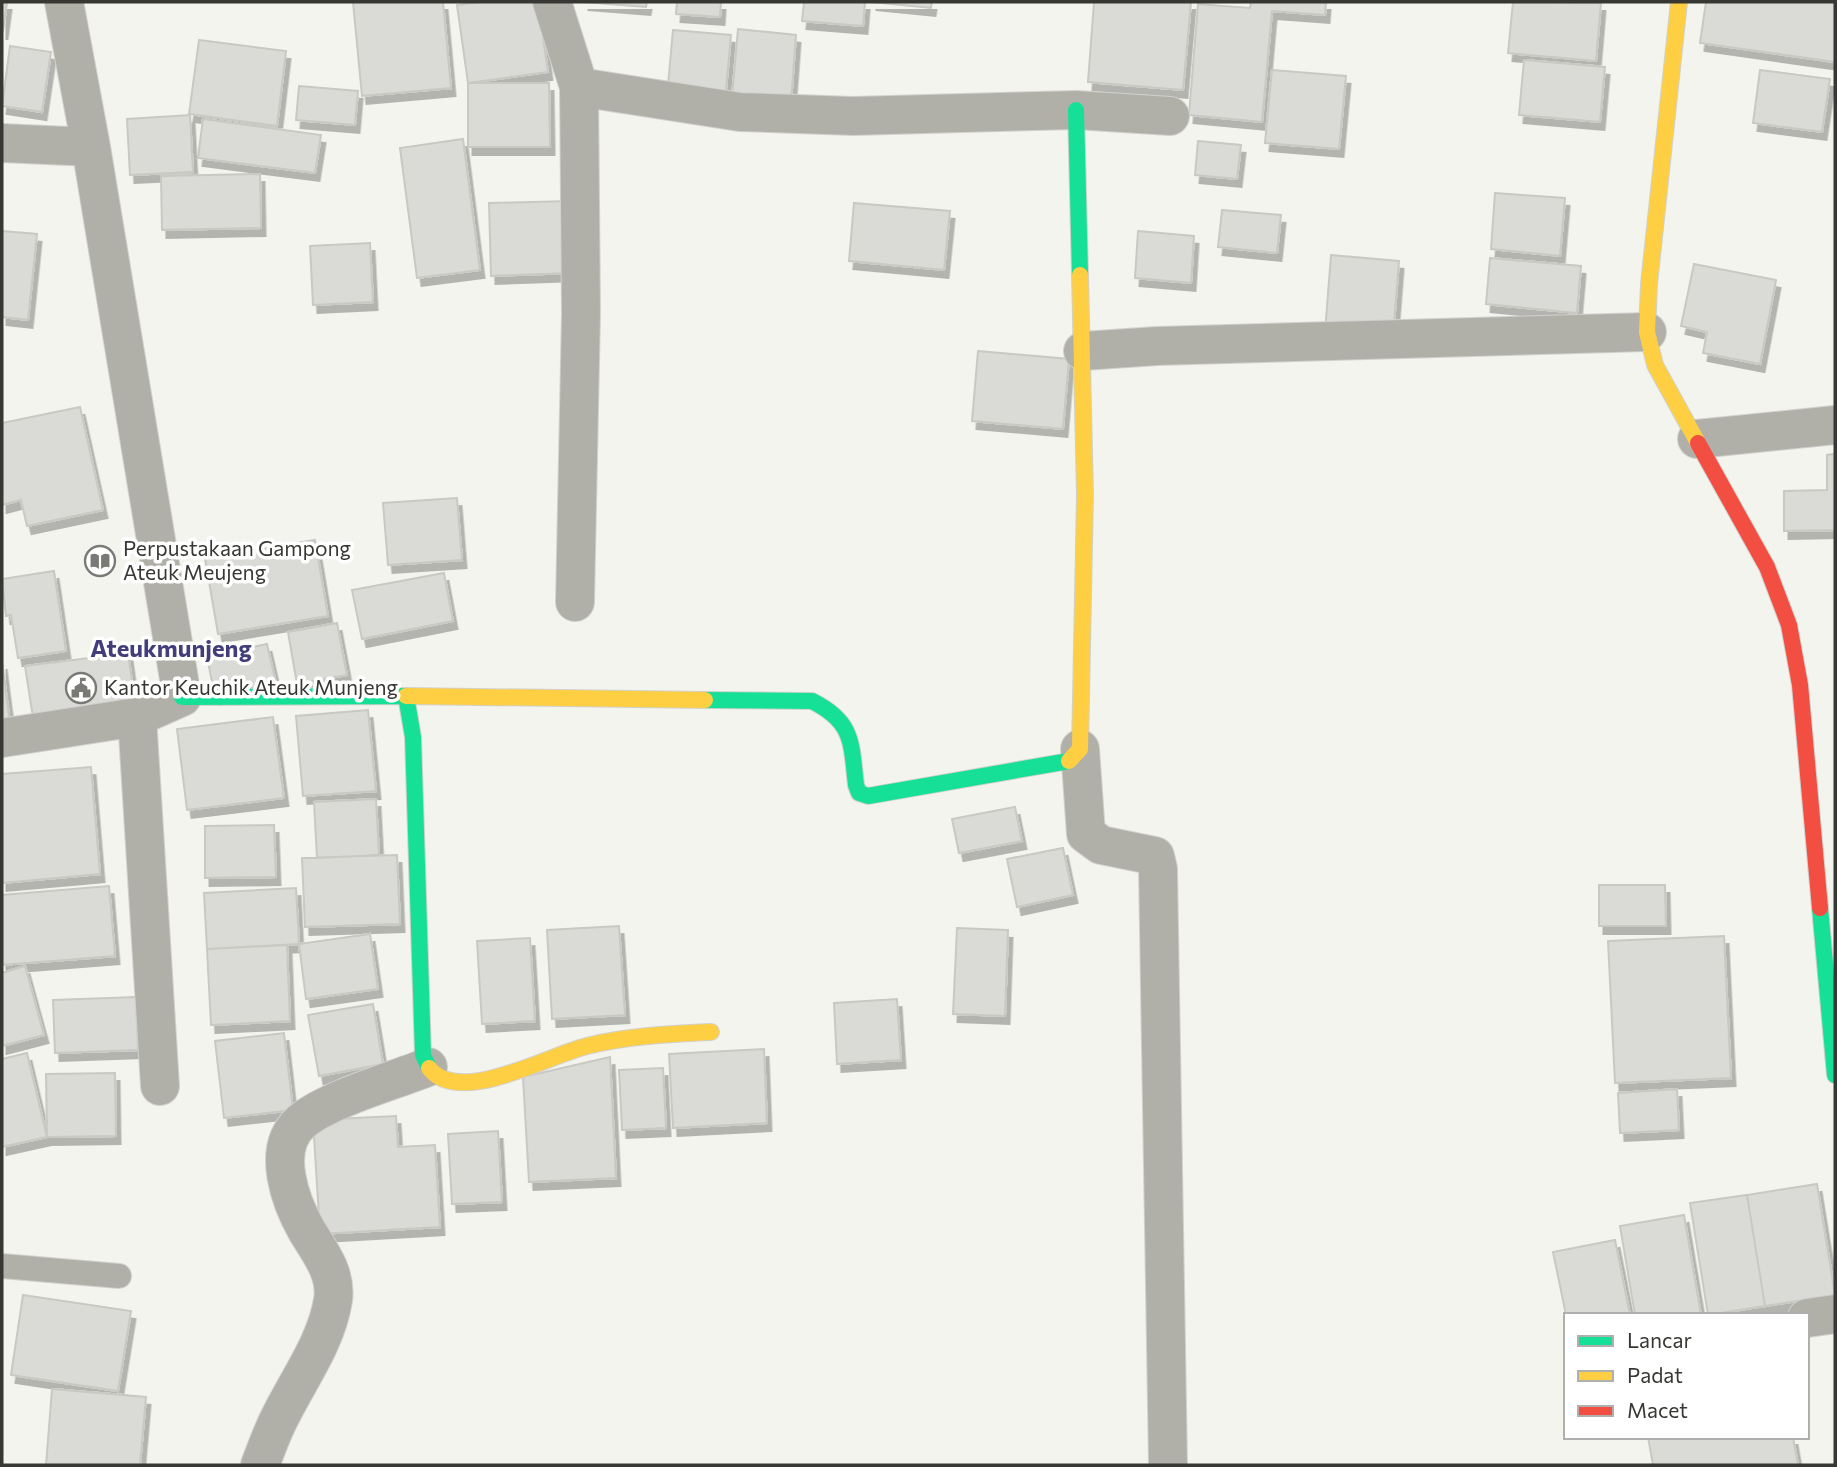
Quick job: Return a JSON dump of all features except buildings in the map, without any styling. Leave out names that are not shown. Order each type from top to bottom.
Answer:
[{"type":"street","points":[[64,2],[91,147],[181,697]]},
{"type":"street","points":[[552,2],[579,87],[581,313],[575,602]]},
{"type":"street","points":[[1679,2],[1649,284],[1647,332],[1655,365],[1768,567],[1789,625],[1800,685],[1827,899],[1835,1075]]},
{"type":"street","points":[[579,87],[740,112],[853,116],[1076,110],[1170,117]]},
{"type":"street","points":[[1076,110],[1085,495],[1080,749],[1087,834],[1101,845],[1155,856],[1158,869],[1168,1465]]},
{"type":"street","points":[[2,143],[91,147]]},
{"type":"street","points":[[1083,351],[1157,346],[1647,332]]},
{"type":"street","points":[[1697,439],[1835,425]]},
{"type":"street","points":[[2,738],[137,717],[181,697],[406,696],[812,702],[832,710],[848,727],[856,785],[859,793],[867,796],[1067,763],[1080,749]]},
{"type":"street","points":[[406,696],[413,737],[423,1055],[428,1067],[447,1081],[485,1082],[548,1056],[590,1045],[648,1036],[710,1032]]},
{"type":"street","points":[[137,717],[160,1086]]},
{"type":"street","points":[[260,1465],[277,1422],[321,1340],[333,1300],[333,1283],[327,1264],[298,1214],[289,1192],[286,1167],[288,1140],[299,1123],[322,1109],[428,1067]]},
{"type":"street","points":[[1809,1318],[1835,1314]]},
{"type":"lane","points":[[2,1266],[119,1276]]},
{"type":"traffic: fast","points":[[1076,110],[1080,275]]},
{"type":"traffic: fast","points":[[182,697],[406,696],[413,737],[423,1055],[429,1068]]},
{"type":"traffic: fast","points":[[705,700],[812,701],[826,709],[836,717],[848,735],[856,785],[859,793],[868,796],[1069,761]]},
{"type":"traffic: fast","points":[[1820,908],[1835,1075]]},
{"type":"traffic: slow","points":[[1679,2],[1649,284],[1647,332],[1655,365],[1698,443]]},
{"type":"traffic: slow","points":[[1069,761],[1080,749],[1085,495],[1080,275]]},
{"type":"traffic: slow","points":[[406,696],[705,700]]},
{"type":"traffic: slow","points":[[429,1068],[443,1079],[482,1081],[587,1046],[649,1036],[711,1032]]},
{"type":"traffic: jam","points":[[1698,443],[1767,567],[1789,625],[1800,685],[1820,908]]},
{"type":"place","name":"Perpustakaan Gampong Ateuk Meujeng","points":[[100,561]]},
{"type":"place","name":"Kantor Keuchik Ateuk Munjeng","points":[[81,688]]},
{"type":"district","name":"Ateukmunjeng","points":[[171,649]]}]
